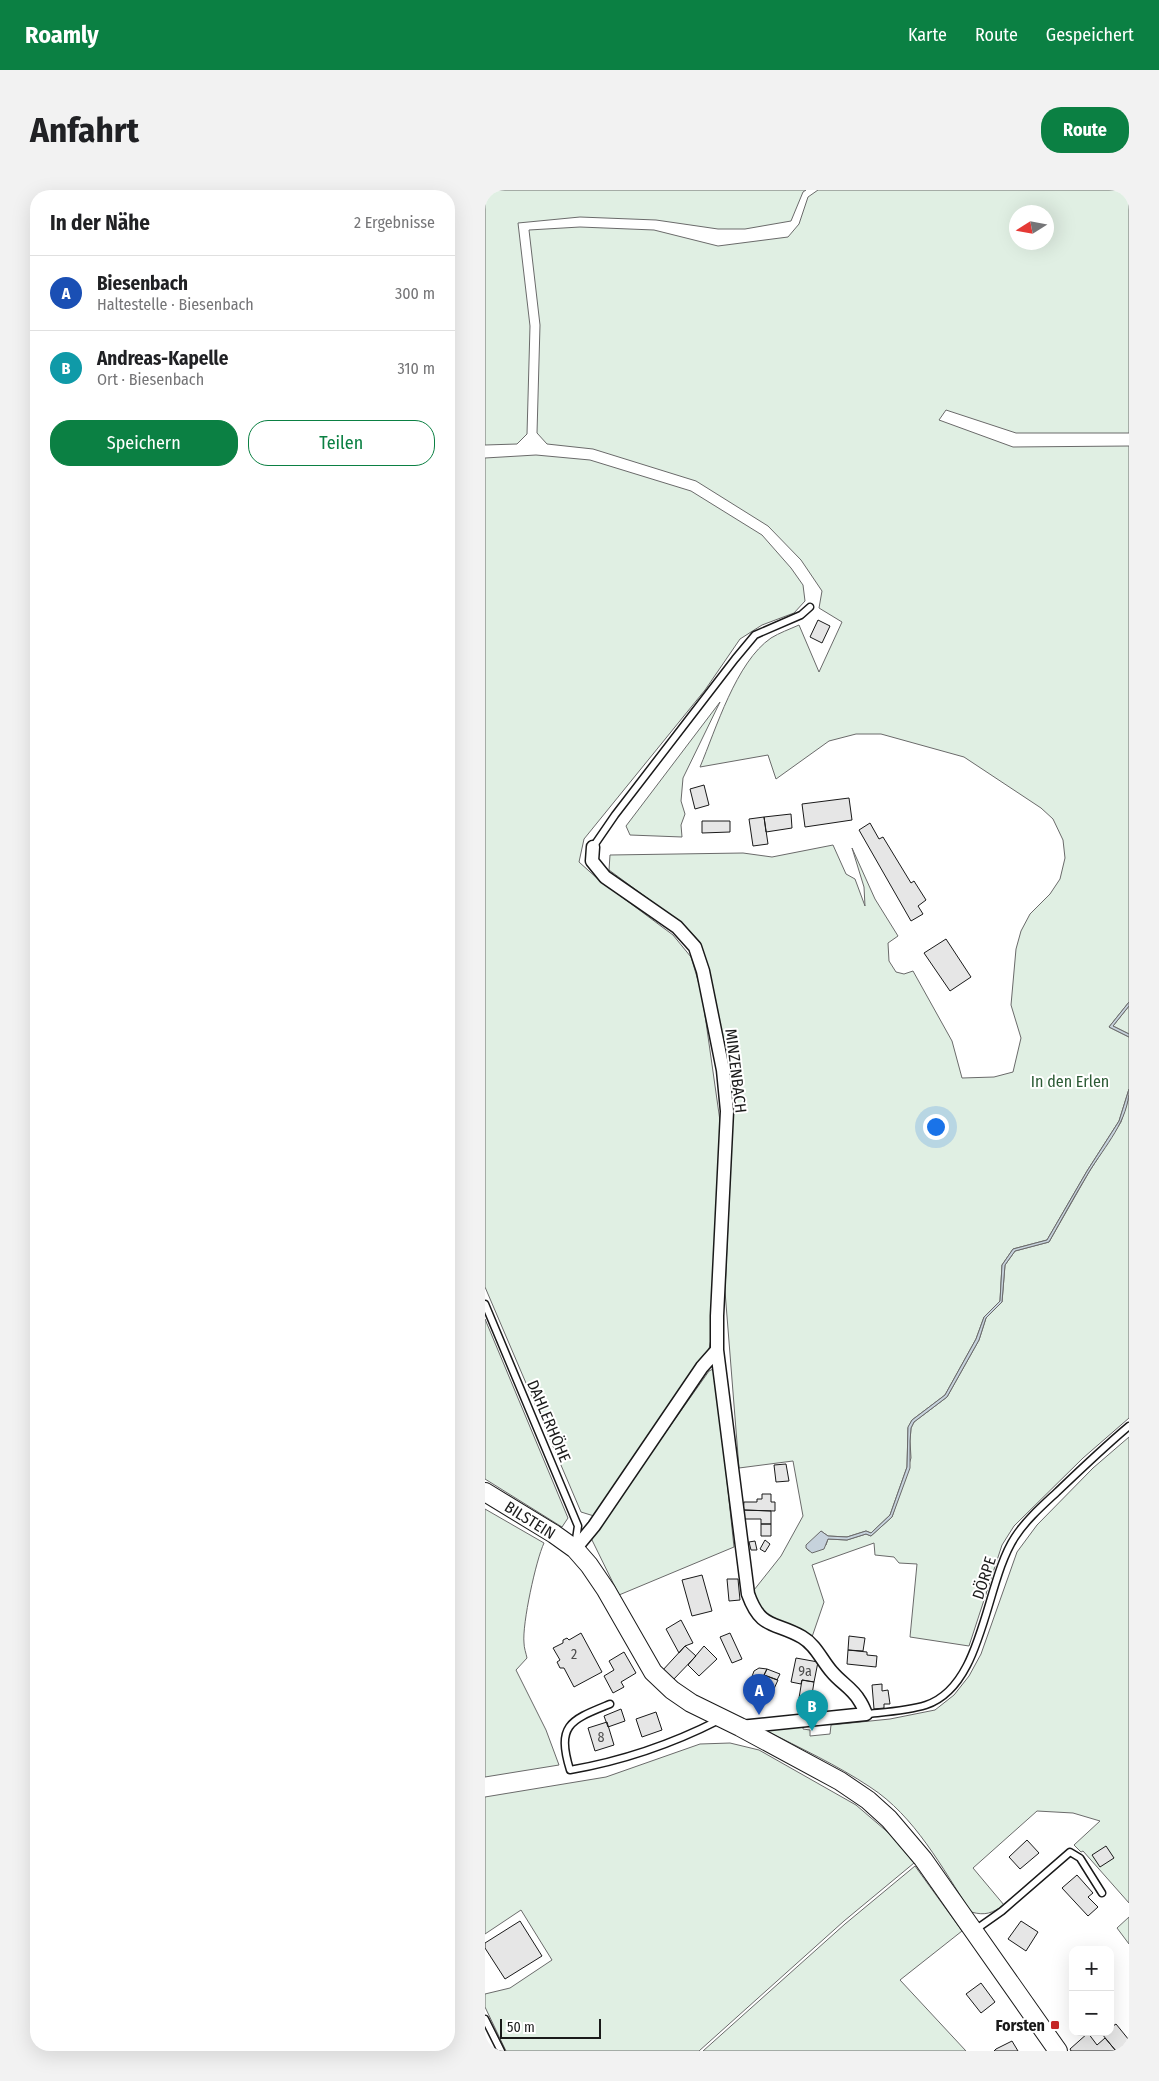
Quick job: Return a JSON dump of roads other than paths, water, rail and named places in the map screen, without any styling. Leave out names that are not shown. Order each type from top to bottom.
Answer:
[{"type":"street","name":"MINZENBACH","points":[[593,847],[592,861],[605,877],[677,927],[695,947],[703,971],[723,1070],[727,1111],[717,1350],[748,1594],[753,1608],[768,1624],[802,1637],[811,1644],[831,1672],[859,1699],[866,1714]]},
{"type":"street","points":[[575,1550],[702,1367],[717,1350]]},
{"type":"street","name":"BILSTEIN","points":[[485,1492],[554,1534],[575,1550],[589,1565],[660,1681],[691,1703],[740,1727]]},
{"type":"street","points":[[740,1727],[866,1714]]},
{"type":"street","points":[[740,1727],[825,1772],[868,1800],[889,1819],[922,1858],[975,1930],[1058,2051]]},
{"type":"lane","points":[[593,847],[615,815],[755,635],[801,615],[810,607]]},
{"type":"lane","name":"DAHLERHÖHE","points":[[485,1304],[578,1526],[575,1550]]},
{"type":"lane","name":"DÖRPE","points":[[866,1714],[925,1705],[939,1699],[951,1689],[967,1667],[1007,1550],[1017,1534],[1029,1519],[1129,1426]]},
{"type":"lane","points":[[610,1704],[572,1722],[565,1733],[564,1744],[570,1770],[628,1758],[693,1733],[723,1718]]},
{"type":"lane","points":[[975,1930],[1002,1911],[1070,1852],[1080,1858],[1102,1893]]},
{"type":"lane","points":[[485,2019],[501,2051]]},
{"type":"place","name":"Biesenbach","points":[[759,1715]]},
{"type":"place","name":"Andreas-Kapelle","points":[[812,1731]]},
{"type":"place","name":"Forsten","points":[[1055,2025]]},
{"type":"park label","name":"In den Erlen","points":[[1070,1081]]}]
